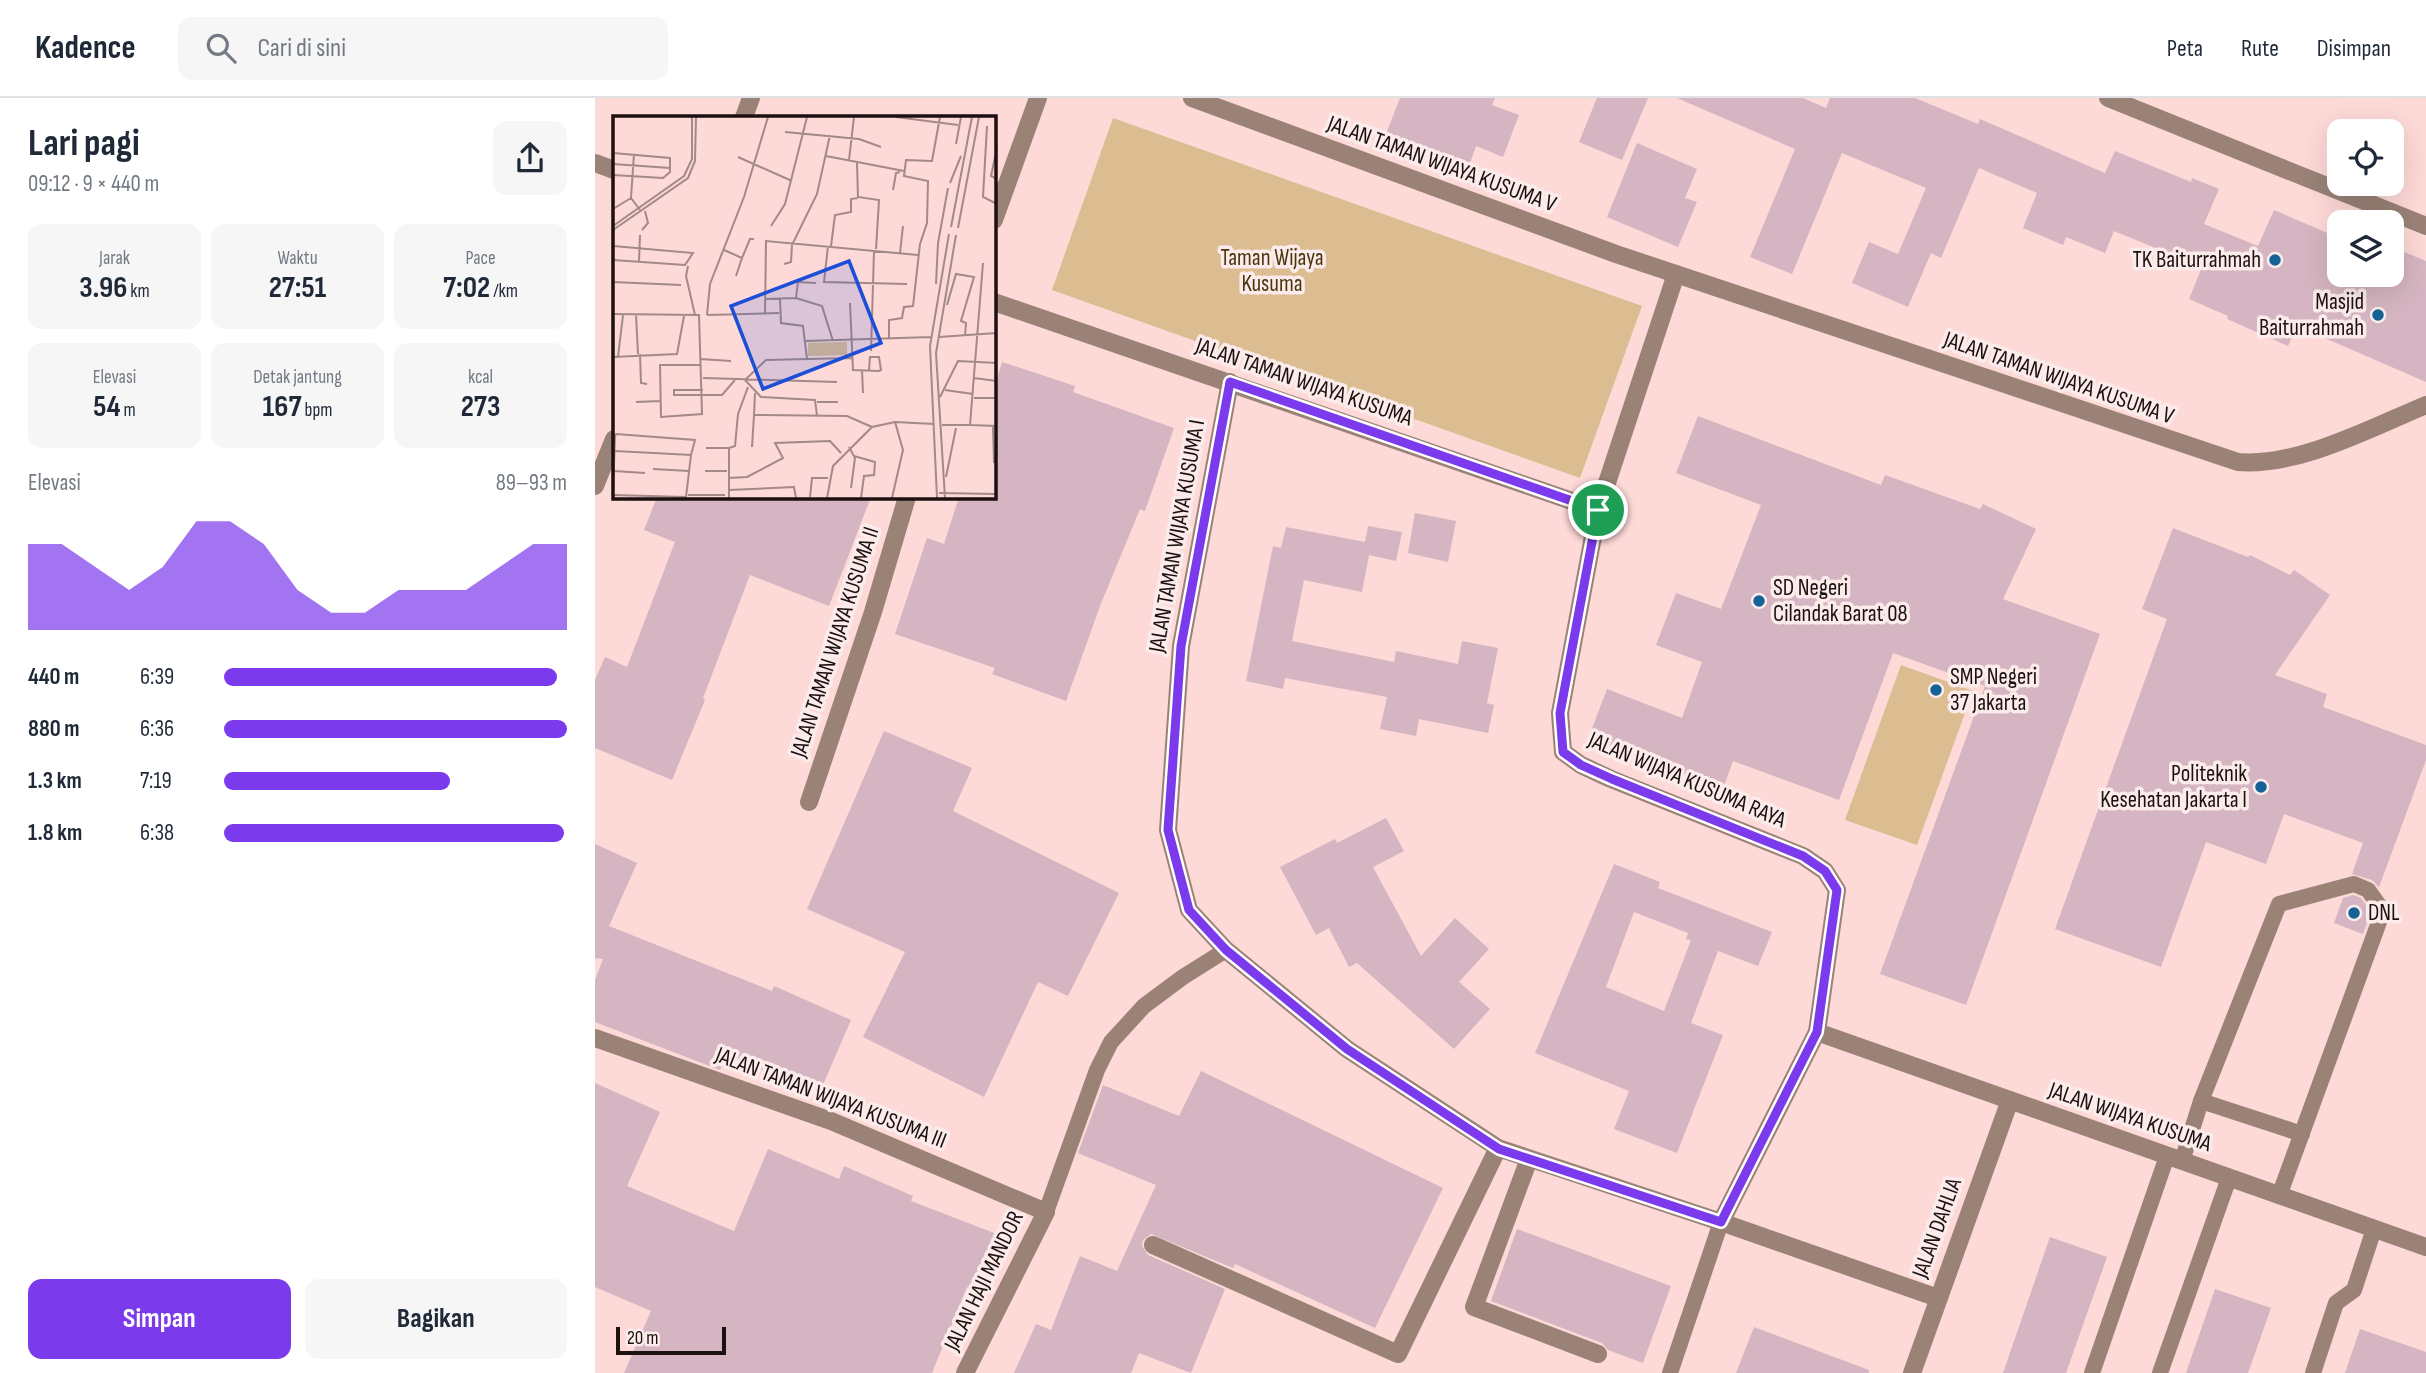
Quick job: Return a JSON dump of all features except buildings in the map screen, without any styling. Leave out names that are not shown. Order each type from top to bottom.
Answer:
[{"type":"street","points":[[744,116],[751,98]]},
{"type":"street","points":[[996,214],[1038,98]]},
{"type":"street","name":"JALAN TAMAN WIJAYA KUSUMA V","points":[[1192,98],[1676,274],[2238,462],[2264,464],[2310,450],[2426,405]]},
{"type":"street","points":[[2108,98],[2426,226]]},
{"type":"street","points":[[595,163],[613,170]]},
{"type":"street","points":[[1598,510],[1676,274]]},
{"type":"street","name":"JALAN TAMAN WIJAYA KUSUMA","points":[[996,303],[1598,510]]},
{"type":"street","name":"JALAN TAMAN WIJAYA KUSUMA I","points":[[1230,382],[1181,646],[1168,830],[1189,910],[1226,950],[1347,1049],[1499,1149],[1721,1222],[1938,1298]]},
{"type":"street","points":[[595,486],[613,441]]},
{"type":"street","name":"JALAN TAMAN WIJAYA KUSUMA II","points":[[809,802],[873,612],[906,499]]},
{"type":"street","name":"JALAN WIJAYA KUSUMA RAYA","points":[[1598,510],[1560,713],[1563,752],[1581,765],[1803,856],[1825,871],[1837,890],[1817,1032]]},
{"type":"street","points":[[1721,1222],[1817,1032]]},
{"type":"street","name":"JALAN WIJAYA KUSUMA","points":[[1817,1032],[2426,1247]]},
{"type":"street","name":"JALAN TAMAN WIJAYA KUSUMA III","points":[[595,1038],[831,1121],[1046,1212]]},
{"type":"street","name":"JALAN DAHLIA","points":[[1912,1373],[2010,1100]]},
{"type":"street","points":[[1153,1245],[1398,1354],[1499,1149]]},
{"type":"street","points":[[1529,1159],[1474,1307],[1598,1354]]},
{"type":"street","name":"JALAN HAJI MANDOR","points":[[965,1373],[1046,1212]]},
{"type":"lane","points":[[2092,1373],[2174,1159],[2201,1101],[2279,904],[2354,884],[2368,890],[2383,911],[2279,1196]]},
{"type":"lane","points":[[1046,1212],[1097,1070],[1111,1042],[1144,1006],[1226,950]]},
{"type":"lane","points":[[2201,1101],[2302,1134]]},
{"type":"lane","points":[[2160,1373],[2229,1178]]},
{"type":"lane","points":[[1670,1373],[1721,1222]]},
{"type":"lane","points":[[2313,1373],[2336,1303],[2354,1290],[2374,1229]]},
{"type":"green space","name":"Taman Wijaya Kusuma","points":[[1113,118],[1642,306],[1580,478],[1052,290]]},
{"type":"green space","points":[[1901,665],[1973,691],[1917,845],[1845,820]]},
{"type":"place","name":"TK Baiturrahmah","points":[[2275,260]]},
{"type":"place","name":"Masjid Baiturrahmah","points":[[2378,315]]},
{"type":"place","name":"SD Negeri Cilandak Barat 08","points":[[1759,601]]},
{"type":"place","name":"SMP Negeri 37 Jakarta","points":[[1936,690]]},
{"type":"place","name":"Politeknik Kesehatan Jakarta I","points":[[2261,787]]},
{"type":"place","name":"DNL","points":[[2354,913]]},
{"type":"route","points":[[1230,382],[1598,510],[1560,713],[1559,732],[1563,752],[1581,765],[1612,779],[1803,856],[1825,871],[1837,890],[1817,1032],[1721,1222],[1499,1149],[1347,1049],[1226,950],[1189,910],[1168,830],[1181,646],[1230,382]]}]
